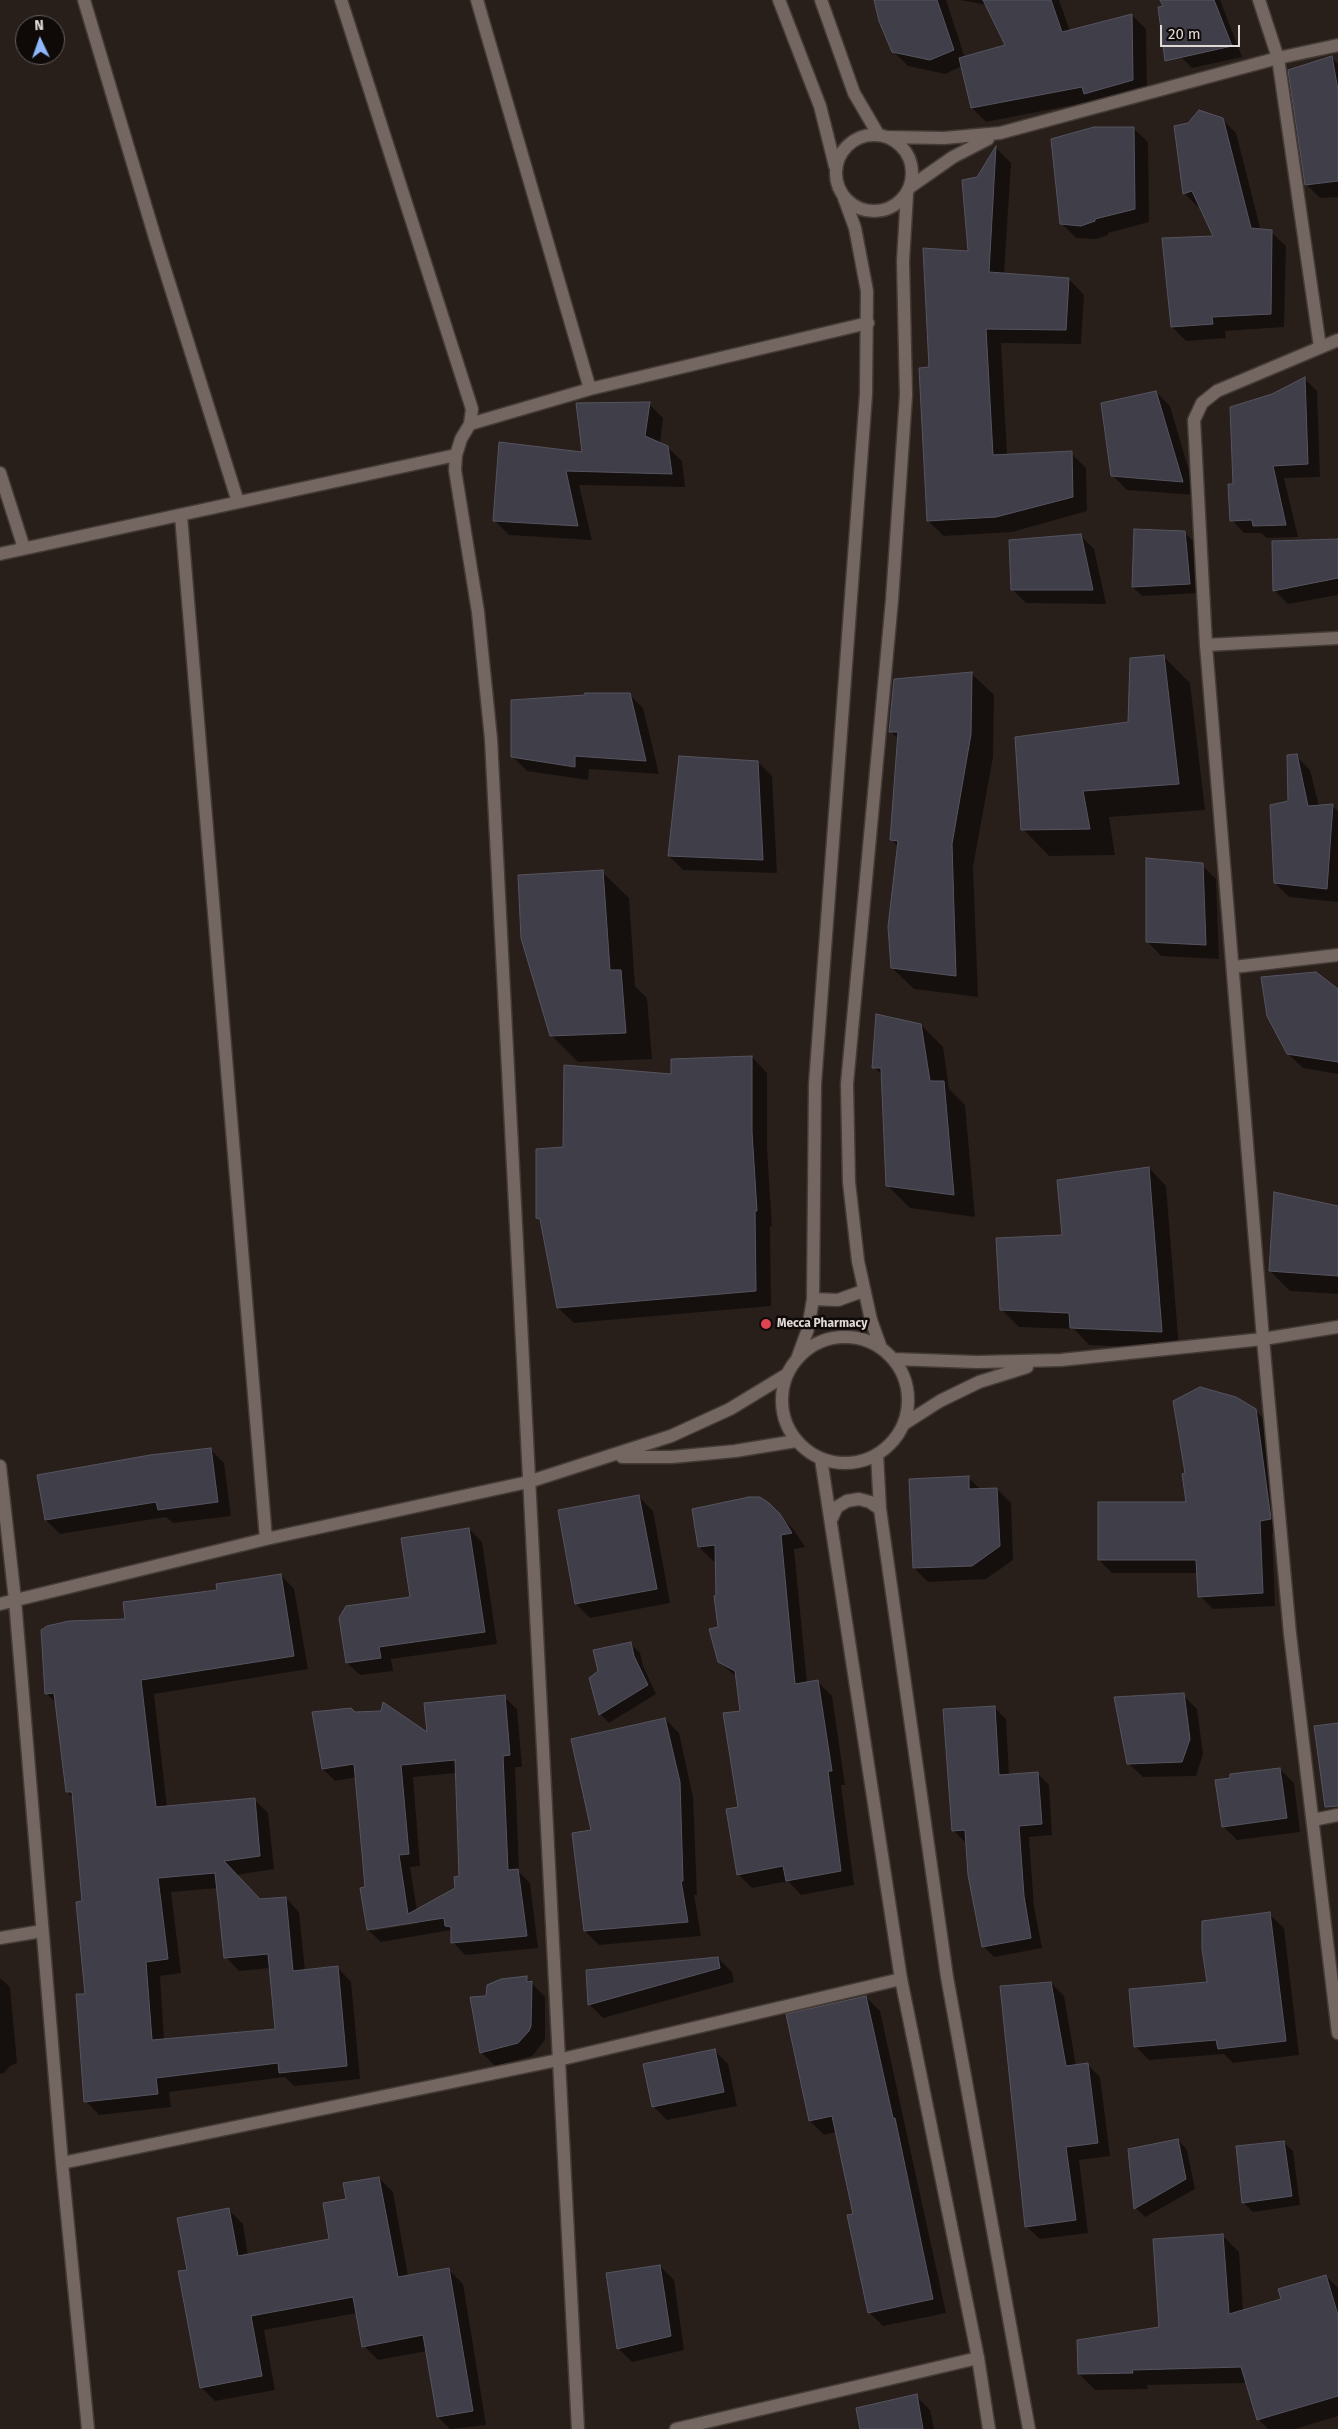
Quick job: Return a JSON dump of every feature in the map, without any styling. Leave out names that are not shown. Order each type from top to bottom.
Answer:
[{"type":"street","points":[[84,0],[156,241],[238,502]]},
{"type":"street","points":[[341,0],[472,409],[470,424],[461,439],[456,456],[456,484],[478,612],[491,739],[578,2429]]},
{"type":"street","points":[[477,0],[590,389]]},
{"type":"street","points":[[780,0],[820,106],[835,167],[838,189],[844,198],[855,228],[862,259],[868,323],[866,403],[815,1084],[813,1299],[808,1329],[797,1359]]},
{"type":"street","points":[[821,0],[854,93],[882,136],[898,143],[912,163],[912,175],[908,190],[903,261],[906,350],[904,414],[892,600],[847,1084],[849,1182],[863,1291],[881,1348]]},
{"type":"street","points":[[1259,0],[1278,58],[1320,347]]},
{"type":"street","points":[[835,167],[845,146],[855,139],[866,135],[944,138],[1000,133],[1278,58],[1338,45]]},
{"type":"street","points":[[844,198],[855,207],[869,211],[884,211],[897,204],[908,190],[953,157],[1000,133]]},
{"type":"street","points":[[470,424],[590,389],[868,323]]},
{"type":"street","points":[[1338,340],[1217,391],[1202,403],[1194,420],[1206,645],[1234,967],[1263,1339],[1290,1634],[1338,2032]]},
{"type":"street","points":[[0,554],[456,456]]},
{"type":"street","points":[[0,473],[24,548]]},
{"type":"street","points":[[182,516],[266,1539]]},
{"type":"street","points":[[1206,645],[1338,638]]},
{"type":"street","points":[[1234,967],[1338,955]]},
{"type":"street","points":[[813,1299],[838,1300],[863,1291]]},
{"type":"street","points":[[893,1359],[977,1362],[1062,1360],[1263,1339],[1338,1327]]},
{"type":"street","points":[[846,1337],[864,1340],[881,1348],[893,1359],[903,1374],[908,1390],[908,1407],[904,1424],[893,1441],[877,1454],[859,1462],[840,1463],[821,1459],[808,1451],[796,1440],[785,1421],[781,1398],[786,1375],[797,1359],[810,1346],[837,1338],[846,1337]]},
{"type":"street","points":[[904,1424],[940,1401],[979,1382],[1019,1369],[1062,1360]]},
{"type":"street","points":[[0,1604],[266,1539],[528,1482],[671,1436],[722,1413],[786,1375]]},
{"type":"street","points":[[610,1457],[690,1455],[735,1451],[796,1440]]},
{"type":"street","points":[[877,1454],[880,1509],[947,1977],[1029,2429]]},
{"type":"street","points":[[821,1459],[832,1518],[901,1979],[978,2358],[989,2429]]},
{"type":"street","points":[[0,1466],[15,1600],[62,2163],[88,2429]]},
{"type":"street","points":[[832,1518],[837,1507],[847,1501],[865,1500],[880,1509]]},
{"type":"street","points":[[1313,1820],[1338,1815]]},
{"type":"street","points":[[0,1938],[42,1931]]},
{"type":"street","points":[[62,2163],[558,2060],[901,1979]]},
{"type":"street","points":[[676,2429],[978,2358]]},
{"type":"building","points":[[874,0],[937,0],[954,50],[930,60],[892,52],[879,21]]},
{"type":"building","points":[[983,0],[1051,0],[1062,32],[1132,14],[1133,80],[1084,94],[1082,87],[971,108],[959,58],[1005,45]]},
{"type":"building","points":[[1160,0],[1214,0],[1232,46],[1165,61],[1158,7],[1163,6]]},
{"type":"building","points":[[1332,56],[1338,90],[1338,181],[1305,185],[1288,70]]},
{"type":"building","points":[[1199,110],[1223,118],[1251,228],[1272,230],[1271,314],[1212,317],[1213,324],[1171,327],[1162,238],[1213,236],[1192,191],[1183,194],[1174,126],[1188,123]]},
{"type":"building","points":[[1094,127],[1134,127],[1135,209],[1095,219],[1095,221],[1081,226],[1060,224],[1051,139]]},
{"type":"building","points":[[996,146],[989,272],[1069,278],[1066,330],[986,329],[993,455],[1072,451],[1073,497],[996,517],[927,521],[919,368],[929,367],[923,248],[968,251],[962,180],[977,177]]},
{"type":"building","points":[[1305,377],[1308,464],[1273,466],[1286,525],[1253,526],[1252,520],[1230,521],[1228,484],[1233,484],[1230,407],[1272,394]]},
{"type":"building","points":[[1156,391],[1183,482],[1111,476],[1101,403]]},
{"type":"building","points":[[650,402],[645,436],[668,446],[672,474],[566,471],[578,526],[493,521],[499,442],[582,452],[576,403]]},
{"type":"building","points":[[1134,529],[1185,531],[1190,584],[1132,587]]},
{"type":"building","points":[[1081,534],[1093,590],[1011,590],[1009,540]]},
{"type":"building","points":[[1338,539],[1338,578],[1273,591],[1272,541]]},
{"type":"building","points":[[1164,655],[1179,784],[1083,791],[1090,829],[1021,830],[1015,737],[1128,722],[1130,658]]},
{"type":"building","points":[[972,672],[971,734],[952,844],[956,976],[891,968],[888,927],[898,841],[890,840],[898,732],[889,732],[894,679]]},
{"type":"building","points":[[585,693],[630,693],[646,761],[575,756],[575,767],[511,757],[511,700],[585,695]]},
{"type":"building","points":[[1297,754],[1308,806],[1333,804],[1327,889],[1274,883],[1270,805],[1288,801],[1287,755]]},
{"type":"building","points":[[679,756],[758,761],[763,860],[668,856]]},
{"type":"building","points":[[1146,858],[1203,863],[1206,945],[1146,942]]},
{"type":"building","points":[[603,870],[610,970],[621,970],[626,1033],[550,1036],[521,938],[518,875]]},
{"type":"building","points":[[1316,972],[1338,989],[1338,1062],[1287,1054],[1267,1016],[1261,977]]},
{"type":"building","points":[[876,1014],[921,1024],[930,1081],[944,1081],[954,1195],[886,1186],[881,1068],[872,1068]]},
{"type":"building","points":[[752,1056],[752,1132],[757,1211],[755,1211],[756,1291],[557,1308],[540,1219],[536,1218],[536,1149],[563,1147],[564,1065],[671,1074],[671,1059]]},
{"type":"building","points":[[1149,1167],[1162,1332],[1070,1328],[1069,1313],[1000,1310],[996,1238],[1062,1235],[1057,1180]]},
{"type":"building","points":[[1274,1192],[1338,1206],[1338,1276],[1269,1271]]},
{"type":"building","points":[[1200,1387],[1236,1397],[1256,1409],[1271,1519],[1260,1521],[1263,1593],[1198,1597],[1196,1560],[1098,1560],[1098,1502],[1186,1502],[1182,1474],[1185,1473],[1173,1401]]},
{"type":"building","points":[[211,1448],[218,1502],[158,1510],[156,1502],[45,1520],[37,1475],[150,1455]]},
{"type":"building","points":[[969,1476],[969,1489],[997,1488],[1000,1546],[972,1566],[913,1568],[909,1479]]},
{"type":"building","points":[[639,1495],[657,1589],[575,1604],[558,1510]]},
{"type":"building","points":[[749,1497],[760,1497],[769,1503],[780,1514],[792,1533],[781,1535],[795,1684],[818,1680],[832,1771],[828,1771],[841,1871],[786,1881],[783,1866],[737,1875],[726,1809],[738,1807],[723,1713],[740,1711],[735,1671],[718,1662],[709,1629],[718,1627],[714,1596],[716,1595],[715,1545],[698,1547],[692,1509]]},
{"type":"building","points":[[469,1528],[485,1632],[379,1647],[381,1658],[346,1663],[339,1618],[346,1606],[410,1597],[401,1538]]},
{"type":"building","points":[[281,1574],[294,1656],[141,1680],[156,1807],[255,1798],[260,1856],[224,1861],[260,1899],[286,1897],[293,1971],[338,1966],[347,2066],[279,2073],[278,2063],[156,2078],[158,2094],[84,2102],[76,1994],[85,1994],[76,1902],[82,1901],[72,1792],[66,1792],[54,1693],[45,1694],[41,1630],[47,1626],[69,1621],[125,1619],[123,1602],[217,1590],[216,1584]],"holes":[[[215,1873],[224,1958],[268,1954],[275,2029],[152,2040],[146,1962],[168,1959],[158,1878]]]},
{"type":"building","points":[[631,1642],[634,1656],[648,1685],[599,1715],[589,1678],[598,1671],[593,1650]]},
{"type":"building","points":[[1184,1693],[1190,1739],[1182,1762],[1127,1764],[1114,1697]]},
{"type":"building","points":[[505,1695],[510,1755],[503,1756],[508,1870],[518,1869],[527,1936],[451,1943],[451,1927],[445,1926],[444,1918],[367,1930],[360,1888],[365,1887],[354,1764],[322,1769],[312,1712],[351,1708],[355,1712],[381,1711],[383,1702],[427,1732],[424,1703]],"holes":[[[455,1760],[459,1876],[454,1877],[455,1888],[408,1914],[399,1855],[409,1854],[401,1765]]]},
{"type":"building","points":[[995,1706],[999,1775],[1038,1772],[1042,1824],[1019,1826],[1024,1896],[1031,1938],[982,1947],[968,1875],[965,1830],[952,1831],[943,1709]]},
{"type":"building","points":[[665,1718],[680,1782],[683,1881],[681,1881],[688,1922],[584,1931],[572,1833],[591,1830],[571,1739]]},
{"type":"building","points":[[1338,1723],[1338,1806],[1325,1807],[1314,1726]]},
{"type":"building","points":[[1280,1768],[1287,1818],[1222,1827],[1215,1780],[1230,1778],[1230,1774]]},
{"type":"building","points":[[1270,1912],[1286,2041],[1218,2049],[1216,2040],[1134,2047],[1129,1989],[1207,1982],[1202,1949],[1202,1921]]},
{"type":"building","points":[[718,1957],[720,1968],[588,2005],[586,1970]]},
{"type":"building","points":[[527,1976],[527,1982],[532,1981],[531,2026],[529,2031],[518,2043],[480,2053],[470,1997],[486,1996],[487,1985],[501,1979]]},
{"type":"building","points":[[1051,1982],[1066,2066],[1088,2063],[1098,2143],[1066,2147],[1076,2220],[1025,2227],[1000,1986]]},
{"type":"building","points":[[866,1996],[893,2118],[895,2118],[933,2299],[868,2313],[847,2215],[853,2214],[832,2116],[809,2121],[786,2014]]},
{"type":"building","points":[[715,2049],[724,2092],[652,2107],[643,2064]]},
{"type":"building","points":[[1178,2139],[1186,2179],[1134,2209],[1128,2149]]},
{"type":"building","points":[[1284,2141],[1292,2196],[1242,2203],[1236,2146]]},
{"type":"building","points":[[379,2177],[398,2277],[449,2268],[473,2411],[437,2417],[423,2335],[362,2347],[353,2297],[251,2316],[262,2376],[200,2388],[178,2271],[187,2270],[177,2218],[229,2208],[238,2256],[329,2239],[323,2203],[346,2199],[343,2183]]},
{"type":"building","points":[[1223,2234],[1229,2314],[1281,2299],[1278,2289],[1326,2275],[1338,2315],[1338,2396],[1257,2420],[1241,2367],[1132,2370],[1133,2373],[1078,2374],[1077,2340],[1159,2327],[1153,2239]]},
{"type":"building","points":[[660,2265],[671,2336],[617,2349],[606,2273]]},
{"type":"building","points":[[917,2394],[923,2429],[860,2429],[856,2408]]},
{"type":"place","name":"Mecca Pharmacy","points":[[766,1324]]}]
